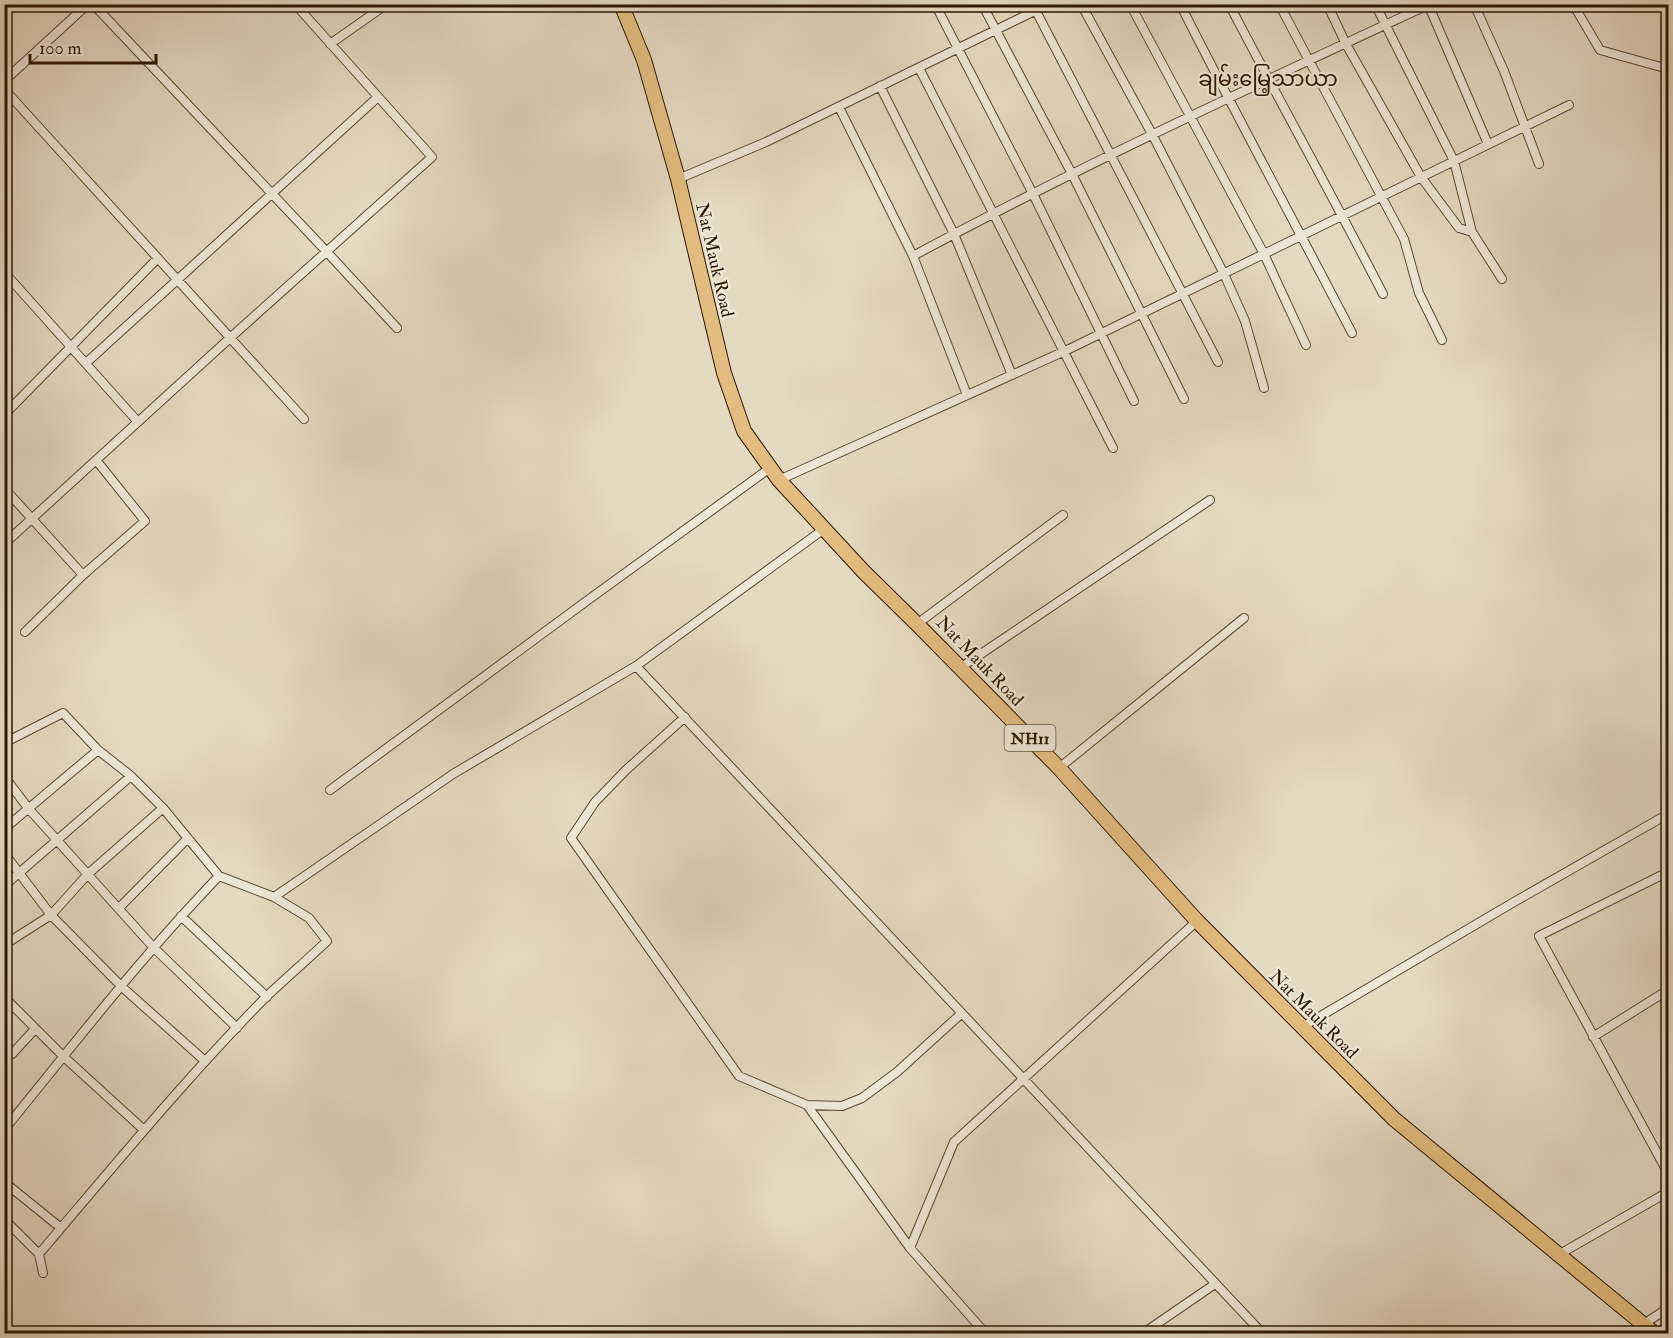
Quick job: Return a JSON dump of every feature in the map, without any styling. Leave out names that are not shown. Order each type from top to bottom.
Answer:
[{"type":"highway","name":"Nat Mauk Road","points":[[621,4],[644,60],[678,179],[723,373],[744,430],[774,474],[864,572],[1059,768],[1197,921],[1394,1119],[1655,1334]]},
{"type":"street","points":[[4,81],[91,4],[272,193],[397,328]]},
{"type":"street","points":[[4,544],[432,157],[295,4]]},
{"type":"street","points":[[330,44],[387,4]]},
{"type":"street","points":[[935,4],[1033,194],[1134,401]]},
{"type":"street","points":[[982,4],[1072,174],[1184,399]]},
{"type":"street","points":[[678,179],[766,142],[1049,4]]},
{"type":"street","points":[[1081,4],[1152,134],[1224,274],[1245,321],[1264,388]]},
{"type":"street","points":[[1130,4],[1264,254],[1306,345]]},
{"type":"street","points":[[1180,4],[1227,99],[1352,333]]},
{"type":"street","points":[[1229,4],[1383,294]]},
{"type":"street","points":[[1279,4],[1404,239],[1419,293],[1442,340]]},
{"type":"street","points":[[1327,4],[1346,44],[1420,177],[1459,228],[1472,232]]},
{"type":"street","points":[[1375,4],[1454,161],[1472,232],[1502,279]]},
{"type":"street","points":[[1474,4],[1504,71],[1539,164]]},
{"type":"street","points":[[1573,4],[1600,50],[1668,69]]},
{"type":"street","points":[[913,256],[1152,134],[1429,5],[1488,144]]},
{"type":"street","points":[[1036,11],[1218,362]]},
{"type":"street","points":[[919,68],[1113,448]]},
{"type":"street","points":[[880,86],[954,234],[1012,375]]},
{"type":"street","points":[[4,89],[304,419]]},
{"type":"street","points":[[86,363],[378,97]]},
{"type":"street","points":[[330,790],[597,593],[774,474],[967,395],[1065,351],[1569,105]]},
{"type":"street","points":[[839,107],[913,256],[967,395]]},
{"type":"street","points":[[4,415],[158,258]]},
{"type":"street","points":[[4,272],[138,422]]},
{"type":"street","points":[[25,632],[83,574],[145,521],[96,460]]},
{"type":"street","points":[[4,488],[83,574]]},
{"type":"street","points":[[960,668],[1210,500]]},
{"type":"street","points":[[917,624],[1063,515]]},
{"type":"street","points":[[274,897],[453,774],[636,666],[824,529]]},
{"type":"street","points":[[1059,768],[1244,618]]},
{"type":"street","points":[[636,666],[1263,1334]]},
{"type":"street","points":[[4,743],[63,713],[98,750],[131,776],[162,808],[219,876],[274,897],[309,918],[327,941],[267,997],[205,1061],[39,1254]]},
{"type":"street","points":[[685,717],[626,770],[595,802],[571,838],[739,1076],[807,1105],[842,1106],[862,1098],[897,1072],[962,1013]]},
{"type":"street","points":[[4,829],[98,750]]},
{"type":"street","points":[[4,776],[28,808],[154,948],[237,1028]]},
{"type":"street","points":[[4,886],[131,776]]},
{"type":"street","points":[[4,945],[51,915],[88,874],[162,808]]},
{"type":"street","points":[[1302,1027],[1668,814]]},
{"type":"street","points":[[118,908],[188,838]]},
{"type":"street","points":[[4,854],[51,915],[122,987],[205,1061]]},
{"type":"street","points":[[1668,872],[1539,936],[1668,1173]]},
{"type":"street","points":[[5,1128],[181,916],[219,876]]},
{"type":"street","points":[[181,916],[267,997]]},
{"type":"street","points":[[910,1248],[954,1142],[1197,921]]},
{"type":"street","points":[[1593,1037],[1668,990]]},
{"type":"street","points":[[5,999],[63,1057],[144,1130]]},
{"type":"street","points":[[4,1058],[12,1054],[35,1029]]},
{"type":"street","points":[[807,1105],[910,1248],[986,1334]]},
{"type":"street","points":[[4,1182],[61,1228]]},
{"type":"street","points":[[1558,1255],[1668,1192]]},
{"type":"street","points":[[4,1219],[39,1254],[43,1273]]},
{"type":"street","points":[[1142,1334],[1215,1284]]},
{"type":"street","points":[[1644,1324],[1668,1308]]},
{"type":"district","name":"ချမ်းမြေ့သာယာ","points":[[1268,79]]}]
